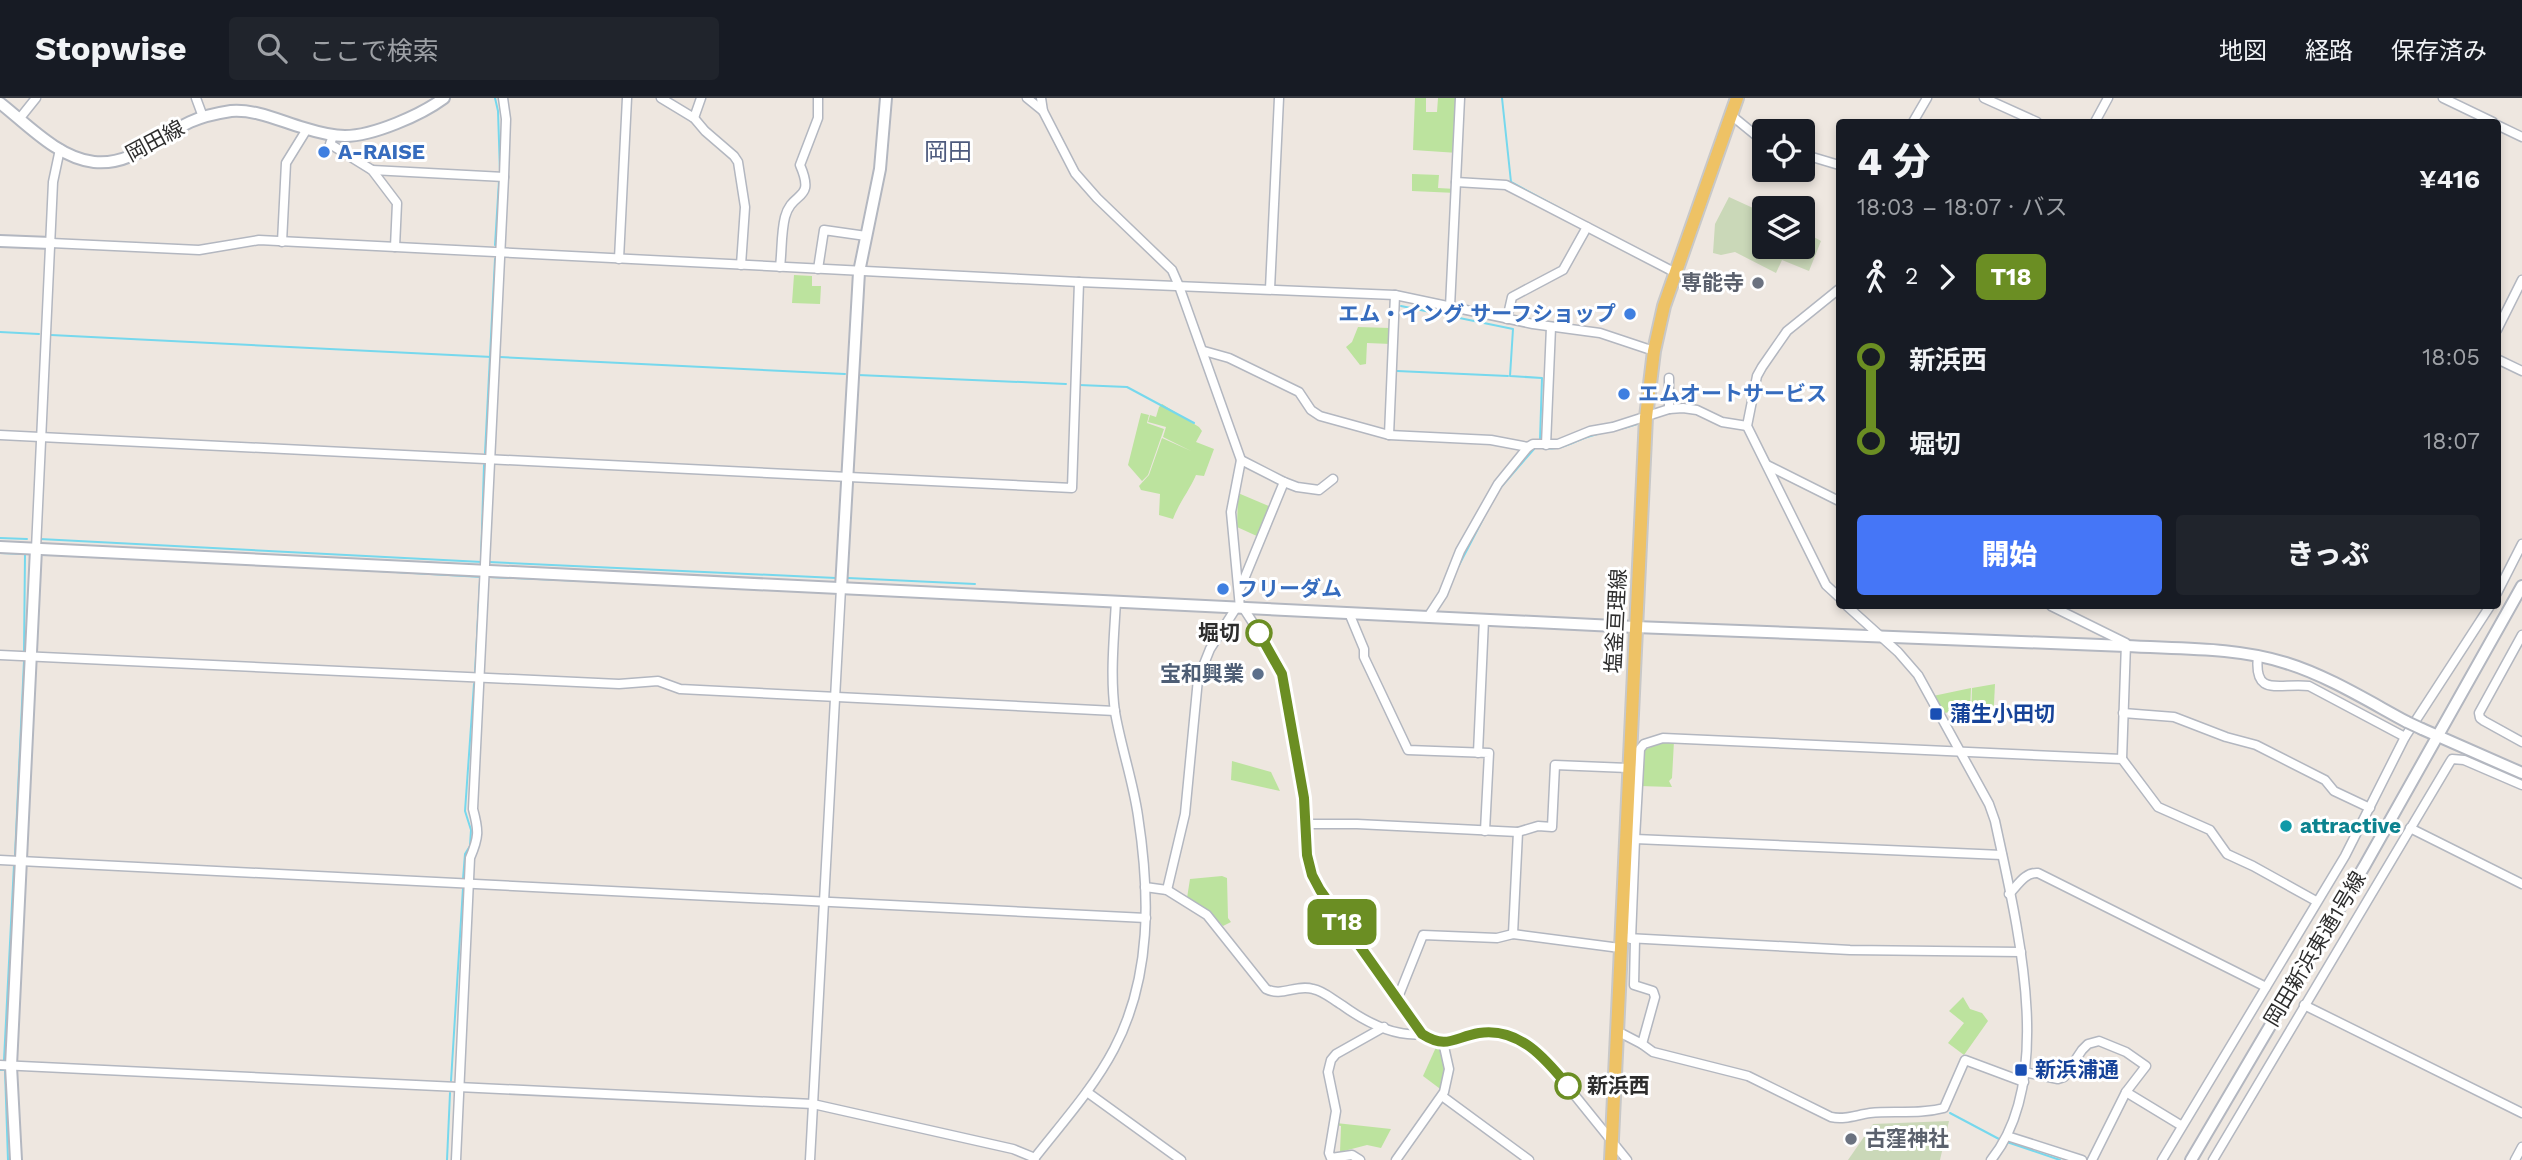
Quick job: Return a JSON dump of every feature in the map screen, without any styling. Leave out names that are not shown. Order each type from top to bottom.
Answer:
[{"type":"main road","name":"塩釜亘理線","points":[[1611,1160],[1617,1031],[1627,941],[1628,768],[1646,417],[1654,351],[1674,272],[1737,98]]},
{"type":"street","points":[[20,118],[36,98]]},
{"type":"street","points":[[196,98],[203,117]]},
{"type":"street","name":"岡田線","points":[[63,151],[85,160],[118,161],[138,153],[191,121],[236,111],[257,113],[307,129],[347,136],[375,130],[415,114],[444,98]]},
{"type":"street","points":[[456,1160],[470,858],[478,840],[473,809],[504,177],[506,119],[503,98]]},
{"type":"street","points":[[619,259],[627,98]]},
{"type":"street","points":[[661,98],[694,118],[738,162],[745,207],[741,265]]},
{"type":"street","points":[[694,118],[701,98]]},
{"type":"street","points":[[780,267],[784,219],[806,188],[807,182],[800,165],[818,118],[818,98]]},
{"type":"street","points":[[810,1160],[822,900],[859,272],[880,169],[886,98]]},
{"type":"street","points":[[1027,98],[1043,111]]},
{"type":"street","points":[[1041,98],[1043,111],[1075,173],[1097,198],[1172,270],[1179,286],[1241,460],[1231,512],[1240,608],[1270,649],[1282,674],[1304,798],[1307,855],[1312,875],[1422,1034]]},
{"type":"street","points":[[1270,289],[1279,98]]},
{"type":"street","points":[[1450,307],[1460,98]]},
{"type":"street","points":[[1915,119],[1927,98]]},
{"type":"street","points":[[1984,98],[2030,119]]},
{"type":"street","points":[[2097,119],[2108,98]]},
{"type":"street","points":[[2443,98],[2485,119]]},
{"type":"street","points":[[0,103],[63,151],[53,182],[20,861],[5,1066],[16,1160]]},
{"type":"street","points":[[1731,115],[1752,132]]},
{"type":"street","points":[[2501,127],[2522,137]]},
{"type":"street","points":[[282,242],[286,163],[307,129]]},
{"type":"street","points":[[333,135],[330,144],[372,170],[397,203],[395,247]]},
{"type":"street","points":[[1815,158],[1836,164]]},
{"type":"street","points":[[372,170],[504,177]]},
{"type":"street","points":[[1456,181],[1506,185],[1674,272]]},
{"type":"street","points":[[1507,319],[1511,297],[1563,270],[1587,227]]},
{"type":"street","points":[[818,269],[824,230],[866,236]]},
{"type":"street","points":[[0,241],[199,250],[259,240],[859,272],[1395,295],[1507,319],[1600,333],[1654,351]]},
{"type":"street","points":[[2501,322],[2522,281]]},
{"type":"street","points":[[0,435],[1072,488],[1079,282]]},
{"type":"street","points":[[1836,291],[1787,331],[1762,367],[1757,376],[1747,426],[1826,584],[1836,594]]},
{"type":"street","points":[[1389,435],[1395,295]]},
{"type":"street","points":[[1546,445],[1551,327]]},
{"type":"street","points":[[1204,351],[1229,358],[1299,392],[1311,410],[1320,416],[1389,435],[1491,440],[1528,447]]},
{"type":"street","points":[[2501,361],[2522,371]]},
{"type":"street","points":[[1669,378],[1670,409]]},
{"type":"street","points":[[1428,617],[1443,594],[1460,551],[1498,484],[1528,447],[1534,444],[1558,444],[1590,431],[1613,427],[1670,409],[1696,410],[1722,422],[1747,426]]},
{"type":"street","points":[[1241,460],[1297,487],[1319,490],[1333,479]]},
{"type":"street","points":[[1767,466],[1836,500]]},
{"type":"street","points":[[1239,591],[1284,482]]},
{"type":"street","points":[[2501,586],[2522,544]]},
{"type":"street","points":[[0,547],[1635,628],[2126,646],[2258,656],[2312,673],[2407,722],[2522,773]]},
{"type":"street","name":"岡田新浜東通1号線","points":[[2191,1160],[2438,736],[2522,586]]},
{"type":"street","points":[[5,1066],[813,1104],[1013,1149],[1034,1159],[1087,1092],[1115,1048],[1134,1000],[1144,953],[1145,887],[1138,816],[1115,711],[1112,667],[1116,601]]},
{"type":"street","points":[[1167,890],[1185,814],[1198,679],[1210,649],[1240,608]]},
{"type":"street","points":[[1857,609],[1918,676],[1989,804],[1995,821],[2021,953],[2026,1005],[2024,1082],[2017,1113],[2005,1140],[1991,1160]]},
{"type":"street","points":[[2057,609],[2126,643],[2122,759],[2158,807],[2210,830],[2227,854],[2251,864],[2316,901]]},
{"type":"street","points":[[2162,1160],[2345,856],[2405,737],[2488,609]]},
{"type":"street","points":[[1349,613],[1364,649],[1364,657],[1408,750],[1489,753],[1485,831]]},
{"type":"street","points":[[1478,753],[1484,619]]},
{"type":"street","points":[[2522,635],[2479,713],[2483,721],[2522,742]]},
{"type":"street","points":[[0,655],[619,684],[658,681],[680,689],[1115,711]]},
{"type":"street","points":[[2258,656],[2257,670],[2264,685],[2269,687],[2294,684],[2309,687],[2405,737]]},
{"type":"street","points":[[2123,713],[2175,717],[2226,737],[2256,745],[2325,780],[2334,791],[2370,808]]},
{"type":"street","points":[[1642,1044],[1655,997],[1653,990],[1634,985],[1627,941],[1640,750],[1644,744],[1672,737],[2122,759]]},
{"type":"street","points":[[2213,1160],[2452,759],[2464,760],[2522,785]]},
{"type":"street","points":[[1304,824],[1518,832],[1538,826],[1552,827],[1555,765],[1628,768]]},
{"type":"street","points":[[2410,828],[2522,884]]},
{"type":"street","points":[[1513,934],[1518,832]]},
{"type":"street","points":[[1635,839],[2002,855]]},
{"type":"street","points":[[0,860],[1146,918]]},
{"type":"street","points":[[2009,894],[2026,875],[2031,872],[2038,873],[2266,987]]},
{"type":"street","points":[[1145,887],[1167,890],[1207,915],[1266,989],[1273,993],[1301,988],[1313,989],[1370,1023],[1413,1035],[1422,1034],[1443,1042],[1457,1041],[1481,1033],[1516,1038],[1543,1056],[1627,1160]]},
{"type":"street","points":[[1397,1000],[1423,935],[1497,938],[1513,934],[1850,950],[2021,953]]},
{"type":"street","points":[[2304,1006],[2522,1113]]},
{"type":"street","points":[[1360,1160],[1352,1154],[1331,1158],[1329,1153],[1336,1111],[1329,1080],[1329,1065],[1336,1054],[1384,1027]]},
{"type":"street","points":[[1617,1031],[1653,1052],[1748,1076],[1830,1117],[1841,1119],[1867,1113],[1925,1113],[1944,1108],[1965,1060],[2024,1082]]},
{"type":"street","points":[[2024,1072],[2048,1078],[2064,1077],[2082,1050],[2088,1044],[2099,1041],[2126,1052],[2146,1066],[2126,1092],[2092,1160]]},
{"type":"street","points":[[1396,1160],[1442,1096],[1449,1069],[1443,1042]]},
{"type":"street","points":[[1087,1092],[1181,1160]]},
{"type":"street","points":[[2126,1092],[2182,1126]]},
{"type":"street","points":[[1442,1096],[1529,1160]]},
{"type":"street","points":[[2005,1140],[2082,1160]]},
{"type":"street","points":[[2515,1160],[2522,1147]]},
{"type":"green space","points":[[1415,98],[1426,98],[1426,112],[1437,112],[1438,98],[1461,98],[1458,153],[1413,150]]},
{"type":"green space","points":[[1412,174],[1439,175],[1438,188],[1456,189],[1456,193],[1412,191]]},
{"type":"green space","points":[[1729,197],[1752,208],[1752,259],[1814,259],[1809,271],[1782,260],[1776,273],[1735,252],[1721,255],[1713,253],[1715,224]]},
{"type":"green space","points":[[1815,238],[1821,241],[1815,256]]},
{"type":"green space","points":[[794,275],[812,276],[812,286],[821,286],[820,304],[792,303]]},
{"type":"green space","points":[[1358,327],[1390,328],[1391,344],[1367,343],[1366,364],[1360,365],[1346,347],[1352,342]]},
{"type":"green space","points":[[1162,404],[1199,427],[1202,431],[1196,442],[1214,449],[1204,476],[1196,475],[1173,519],[1159,515],[1160,494],[1141,490],[1139,486],[1149,475],[1162,438],[1191,451],[1163,437],[1166,427],[1148,422],[1150,415],[1156,417]]},
{"type":"green space","points":[[1141,413],[1149,415],[1147,423],[1164,429],[1148,475],[1142,481],[1128,465]]},
{"type":"green space","points":[[1238,493],[1271,507],[1259,537],[1237,527]]},
{"type":"green space","points":[[1995,684],[1993,724],[1971,724],[1972,688]]},
{"type":"green space","points":[[1971,688],[1970,711],[1942,713],[1933,696]]},
{"type":"green space","points":[[1665,741],[1674,741],[1672,778],[1669,781],[1672,787],[1639,786],[1642,751]]},
{"type":"green space","points":[[1232,761],[1271,772],[1280,791],[1231,780]]},
{"type":"green space","points":[[1222,876],[1227,878],[1228,918],[1231,922],[1223,926],[1208,910],[1187,898],[1190,879]]},
{"type":"green space","points":[[1963,997],[1970,1009],[1982,1013],[1988,1021],[1964,1055],[1948,1043],[1964,1023],[1949,1011]]},
{"type":"green space","points":[[1437,1045],[1441,1046],[1446,1073],[1443,1091],[1423,1076]]},
{"type":"green space","points":[[1949,1121],[1940,1160],[1848,1160],[1873,1124]]},
{"type":"green space","points":[[1335,1125],[1391,1129],[1381,1148],[1367,1145],[1340,1152],[1341,1126]]},
{"type":"waterway","points":[[495,98],[498,111],[500,172]]},
{"type":"waterway","points":[[1502,98],[1511,182],[1574,216]]},
{"type":"waterway","points":[[495,245],[499,181]]},
{"type":"waterway","points":[[485,453],[495,259]]},
{"type":"waterway","points":[[1401,306],[1513,329],[1510,376],[1542,378],[1540,440]]},
{"type":"waterway","points":[[0,332],[39,334]]},
{"type":"waterway","points":[[51,335],[492,357]]},
{"type":"waterway","points":[[500,357],[845,374]]},
{"type":"waterway","points":[[1397,371],[1508,376]]},
{"type":"waterway","points":[[858,375],[1066,384]]},
{"type":"waterway","points":[[1079,385],[1127,387],[1194,423]]},
{"type":"waterway","points":[[1546,448],[1564,446],[1637,424]]},
{"type":"waterway","points":[[1501,487],[1534,449]]},
{"type":"waterway","points":[[481,561],[484,465]]},
{"type":"waterway","points":[[1458,567],[1483,519]]},
{"type":"waterway","points":[[0,538],[27,539]]},
{"type":"waterway","points":[[40,539],[482,562]]},
{"type":"waterway","points":[[0,553],[28,554]]},
{"type":"waterway","points":[[24,652],[25,554]]},
{"type":"waterway","points":[[489,562],[836,578]]},
{"type":"waterway","points":[[344,569],[482,577]]},
{"type":"waterway","points":[[489,577],[677,585]]},
{"type":"waterway","points":[[848,578],[975,584]]},
{"type":"waterway","points":[[475,673],[480,581]]},
{"type":"waterway","points":[[15,856],[24,661]]},
{"type":"waterway","points":[[463,879],[471,830],[465,811],[474,684]]},
{"type":"waterway","points":[[4,1060],[14,865]]},
{"type":"waterway","points":[[451,1081],[463,888]]},
{"type":"waterway","points":[[0,1070],[5,1070],[8,1160]]},
{"type":"waterway","points":[[447,1160],[450,1093]]},
{"type":"waterway","points":[[1950,1113],[1999,1139]]},
{"type":"waterway","points":[[2004,1141],[2060,1160]]},
{"type":"bus line","name":"T18","points":[[1259,633],[1282,674],[1304,798],[1307,855],[1312,875],[1320,890],[1422,1034],[1443,1042],[1457,1041],[1481,1033],[1504,1034],[1516,1038],[1543,1056],[1568,1086]]},
{"type":"place","name":"A-RAISE","points":[[324,152]]},
{"type":"place","name":"専能寺","points":[[1758,283]]},
{"type":"place","name":"エム・イング サーフショップ","points":[[1630,314]]},
{"type":"place","name":"エムオートサービス","points":[[1624,394]]},
{"type":"place","name":"フリーダム","points":[[1223,589]]},
{"type":"place","name":"堀切","points":[[1259,633]]},
{"type":"place","name":"宝和興業","points":[[1258,674]]},
{"type":"place","name":"蒲生小田切","points":[[1936,714]]},
{"type":"place","name":"attractive","points":[[2286,826]]},
{"type":"place","name":"新浜浦通","points":[[2021,1070]]},
{"type":"place","name":"新浜西","points":[[1568,1086]]},
{"type":"place","name":"古窪神社","points":[[1851,1139]]},
{"type":"district","name":"岡田","points":[[948,152]]}]
